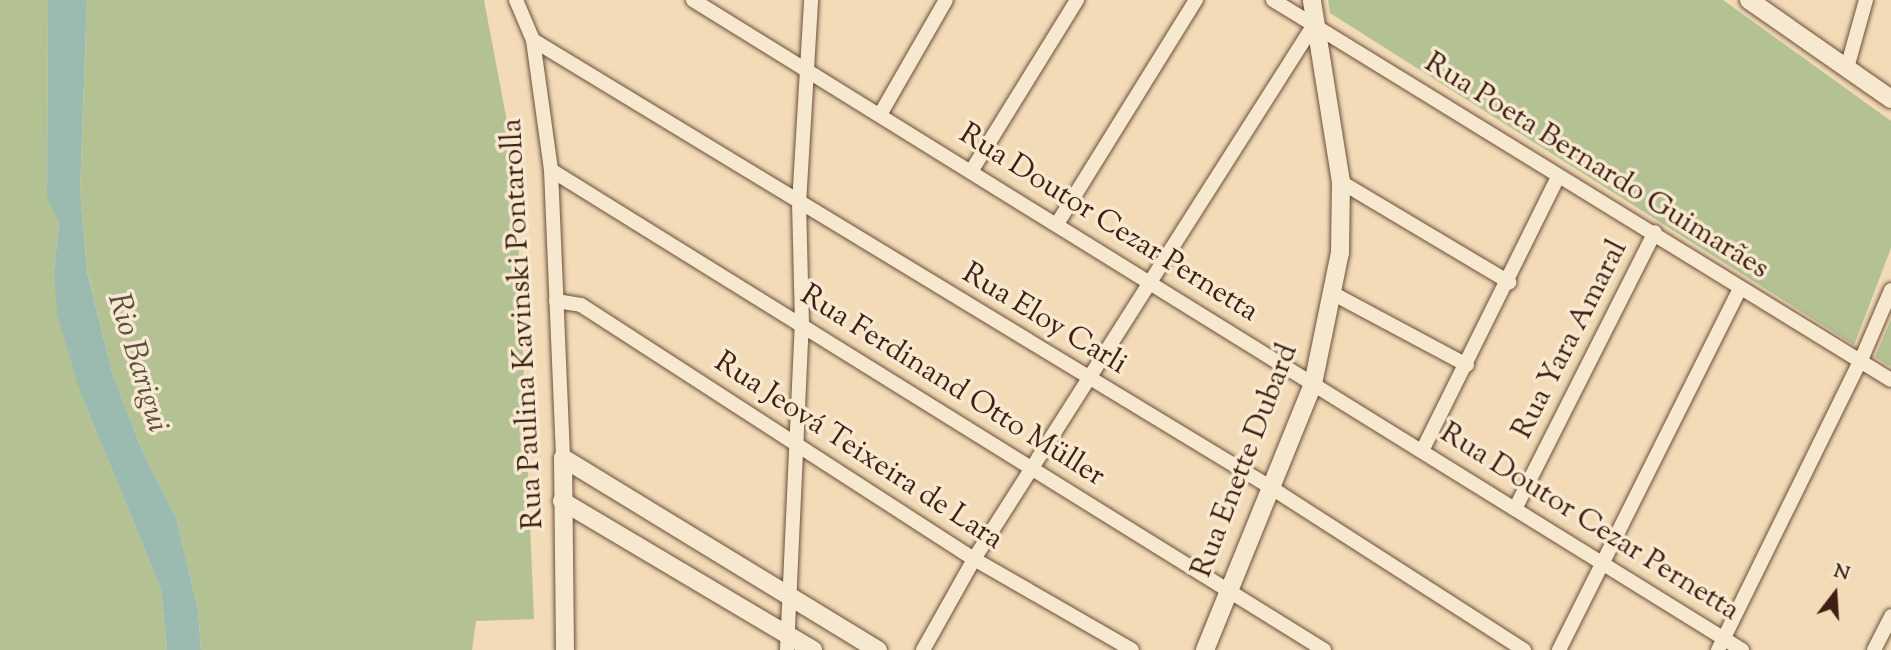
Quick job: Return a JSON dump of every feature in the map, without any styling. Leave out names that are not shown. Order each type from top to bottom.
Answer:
[{"type":"street","name":"Rua Paulina Kavinski Pontarolla","points":[[516,0],[533,40],[551,170],[563,458],[565,650]]},
{"type":"street","name":"Rua Doutor Cezar Pernetta","points":[[693,0],[807,67],[1313,384],[1423,449],[1721,644],[1742,650]]},
{"type":"street","points":[[788,643],[802,324],[799,204],[811,0]]},
{"type":"street","points":[[881,113],[946,0]]},
{"type":"street","points":[[972,170],[1077,0]]},
{"type":"street","points":[[1057,224],[1196,0]]},
{"type":"street","name":"Rua Poeta Bernardo Guimarães","points":[[1273,0],[1315,23],[1558,177],[1655,232],[1891,380]]},
{"type":"street","name":"Rua Enette Dubard","points":[[1205,650],[1226,590],[1313,384],[1340,253],[1341,182],[1312,0]]},
{"type":"street","points":[[1847,68],[1866,0]]},
{"type":"street","points":[[1751,1],[1891,99]]},
{"type":"street","points":[[923,650],[974,559],[1315,23]]},
{"type":"street","name":"Rua Eloy Carli","points":[[533,40],[799,204],[1270,487],[1524,650]]},
{"type":"street","name":"Rua Ferdinand Otto Müller","points":[[551,170],[1324,650]]},
{"type":"street","points":[[1423,449],[1558,177]]},
{"type":"street","points":[[1341,182],[1508,282]]},
{"type":"street","name":"Rua Yara Amaral","points":[[1515,509],[1655,232]]},
{"type":"street","points":[[1559,650],[1741,288]]},
{"type":"street","points":[[1721,644],[1861,360],[1891,290]]},
{"type":"street","points":[[1332,293],[1467,365]]},
{"type":"street","name":"Rua Jeová Teixeira de Lara","points":[[556,301],[580,305],[796,447],[974,559],[1132,650]]},
{"type":"street","points":[[563,458],[878,650]]},
{"type":"street","points":[[562,501],[788,643],[813,650]]},
{"type":"street","points":[[1874,650],[1891,616]]},
{"type":"green space","points":[[0,0],[48,0],[47,198],[59,224],[54,270],[80,392],[161,589],[167,650],[0,650]]},
{"type":"green space","points":[[87,0],[484,0],[515,164],[534,619],[476,621],[472,650],[201,650],[198,610],[176,517],[144,455],[113,376],[87,270],[80,192]]},
{"type":"green space","points":[[1328,0],[1723,0],[1891,121],[1891,248],[1854,345],[1330,13]]},
{"type":"green space","points":[[1891,320],[1891,367],[1875,357]]},
{"type":"water","points":[[48,0],[87,0],[80,191],[87,271],[113,376],[144,455],[176,517],[198,610],[201,650],[167,650],[161,589],[80,392],[57,314],[54,270],[59,224],[47,198]]},
{"type":"water label","name":"Rio Barigui","points":[[137,363]]}]
